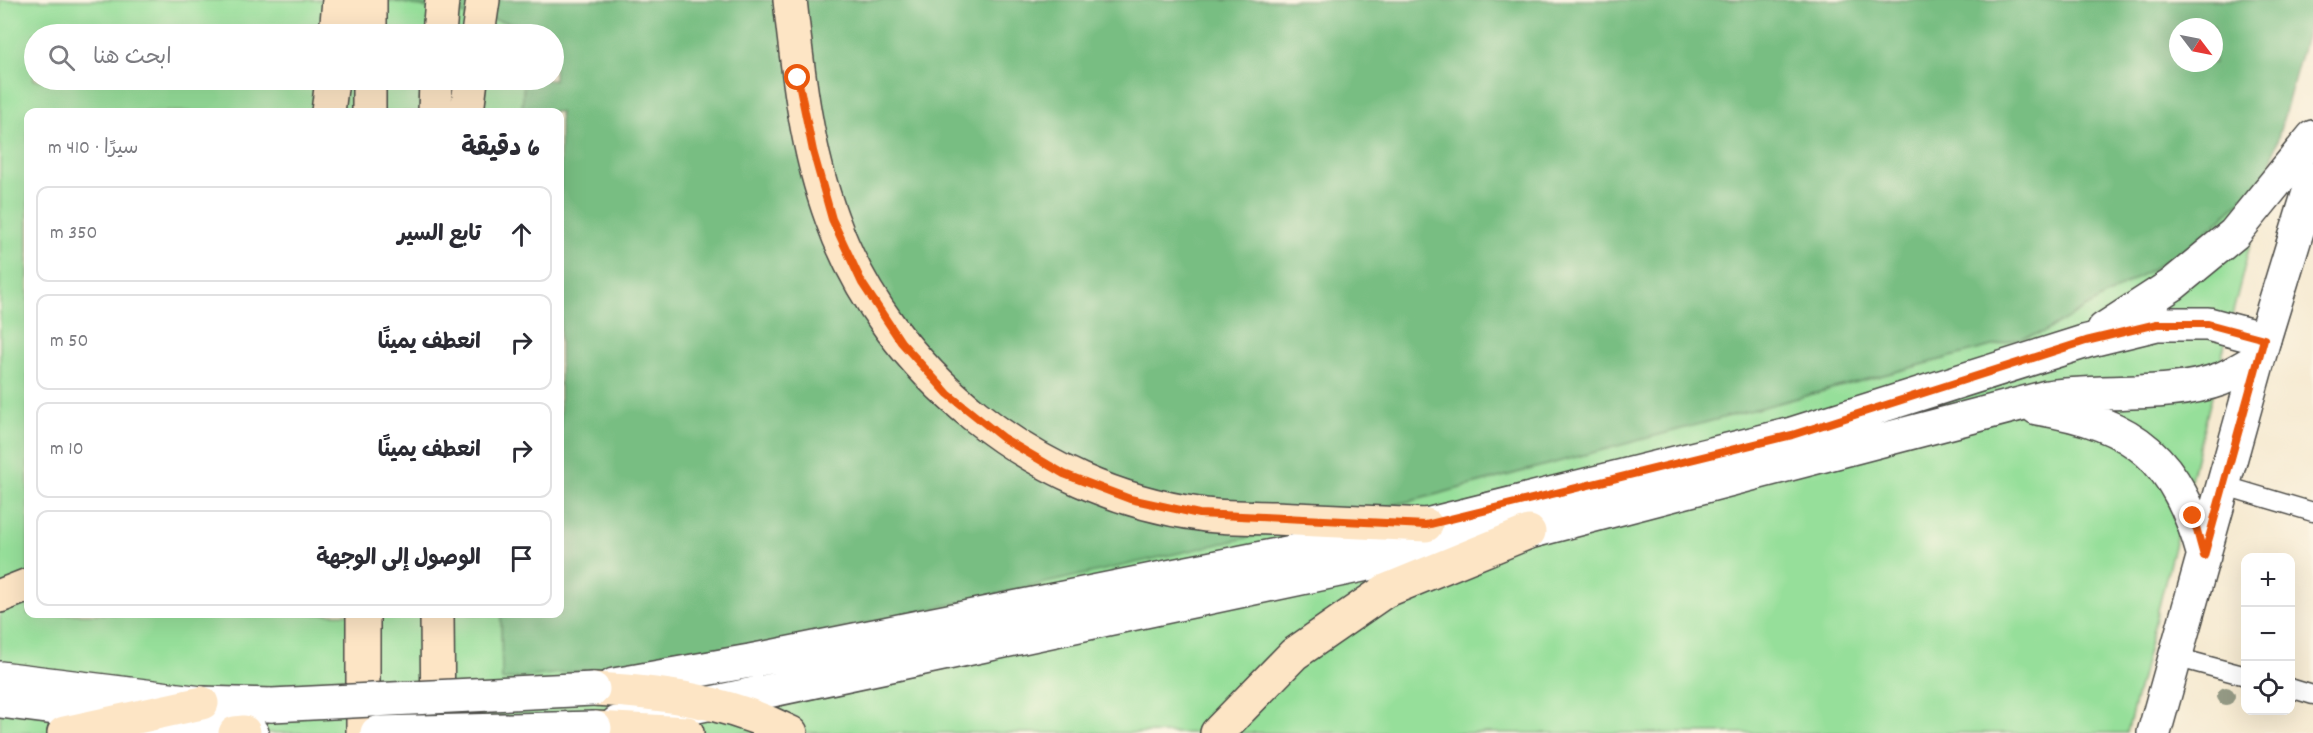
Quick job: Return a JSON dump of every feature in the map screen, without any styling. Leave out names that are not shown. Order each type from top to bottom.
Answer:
[{"type":"main road","points":[[337,24],[339,0]]},
{"type":"main road","points":[[370,0],[370,24]]},
{"type":"main road","points":[[441,24],[442,0]]},
{"type":"main road","points":[[479,24],[483,0]]},
{"type":"main road","points":[[790,0],[798,78],[813,151],[832,219],[862,283],[901,342],[948,394],[1003,438],[1054,468],[1130,499],[1199,514],[1426,525]]},
{"type":"main road","points":[[328,108],[331,90]]},
{"type":"main road","points":[[369,90],[369,108]]},
{"type":"main road","points":[[435,108],[436,90]]},
{"type":"main road","points":[[468,108],[470,90]]},
{"type":"main road","points":[[1217,733],[1294,654],[1385,591],[1528,532]]},
{"type":"main road","points":[[0,596],[24,587]]},
{"type":"main road","points":[[363,618],[363,733]]},
{"type":"main road","points":[[437,618],[438,733]]},
{"type":"main road","points":[[592,689],[667,694],[718,704],[791,733]]},
{"type":"main road","points":[[64,733],[201,704]]},
{"type":"main road","points":[[595,728],[687,733]]},
{"type":"street","points":[[2086,341],[2172,285],[2234,234],[2313,137]]},
{"type":"street","points":[[2154,733],[2260,349],[2313,179]]},
{"type":"street","points":[[0,678],[201,704],[272,705],[592,689],[761,659],[1426,525],[1792,435],[2086,341],[2157,324],[2182,322],[2208,324],[2260,349]]},
{"type":"street","points":[[377,733],[595,728],[718,704],[1405,556],[1528,532],[2015,404],[2083,392],[2192,386],[2221,379],[2260,349]]},
{"type":"street","points":[[2015,404],[2075,414],[2101,422],[2131,439],[2159,464],[2180,489],[2193,516],[2204,556]]},
{"type":"street","points":[[0,701],[244,733]]},
{"type":"lane","points":[[2222,485],[2313,512]]},
{"type":"lane","points":[[2175,657],[2241,675]]},
{"type":"lane","points":[[2295,689],[2312,692]]},
{"type":"green space","points":[[0,0],[387,0],[517,24],[24,24],[24,90],[523,90],[522,108],[24,108],[24,618],[501,618],[502,680],[1419,499],[2044,332],[2188,248],[2267,177],[2127,733],[0,733]]},
{"type":"green space","points":[[387,0],[2313,0],[2313,11],[2267,177],[2188,248],[2044,332],[1419,499],[744,651],[502,680],[501,618],[564,618],[564,108],[522,108],[523,90],[564,90],[564,24],[517,24]]},
{"type":"route","points":[[798,78],[813,151],[832,219],[862,283],[901,342],[948,394],[1003,438],[1064,474],[1130,499],[1199,514],[1426,525],[1792,435],[2086,341],[2157,324],[2182,322],[2208,324],[2264,339],[2204,556],[2193,516]]}]
